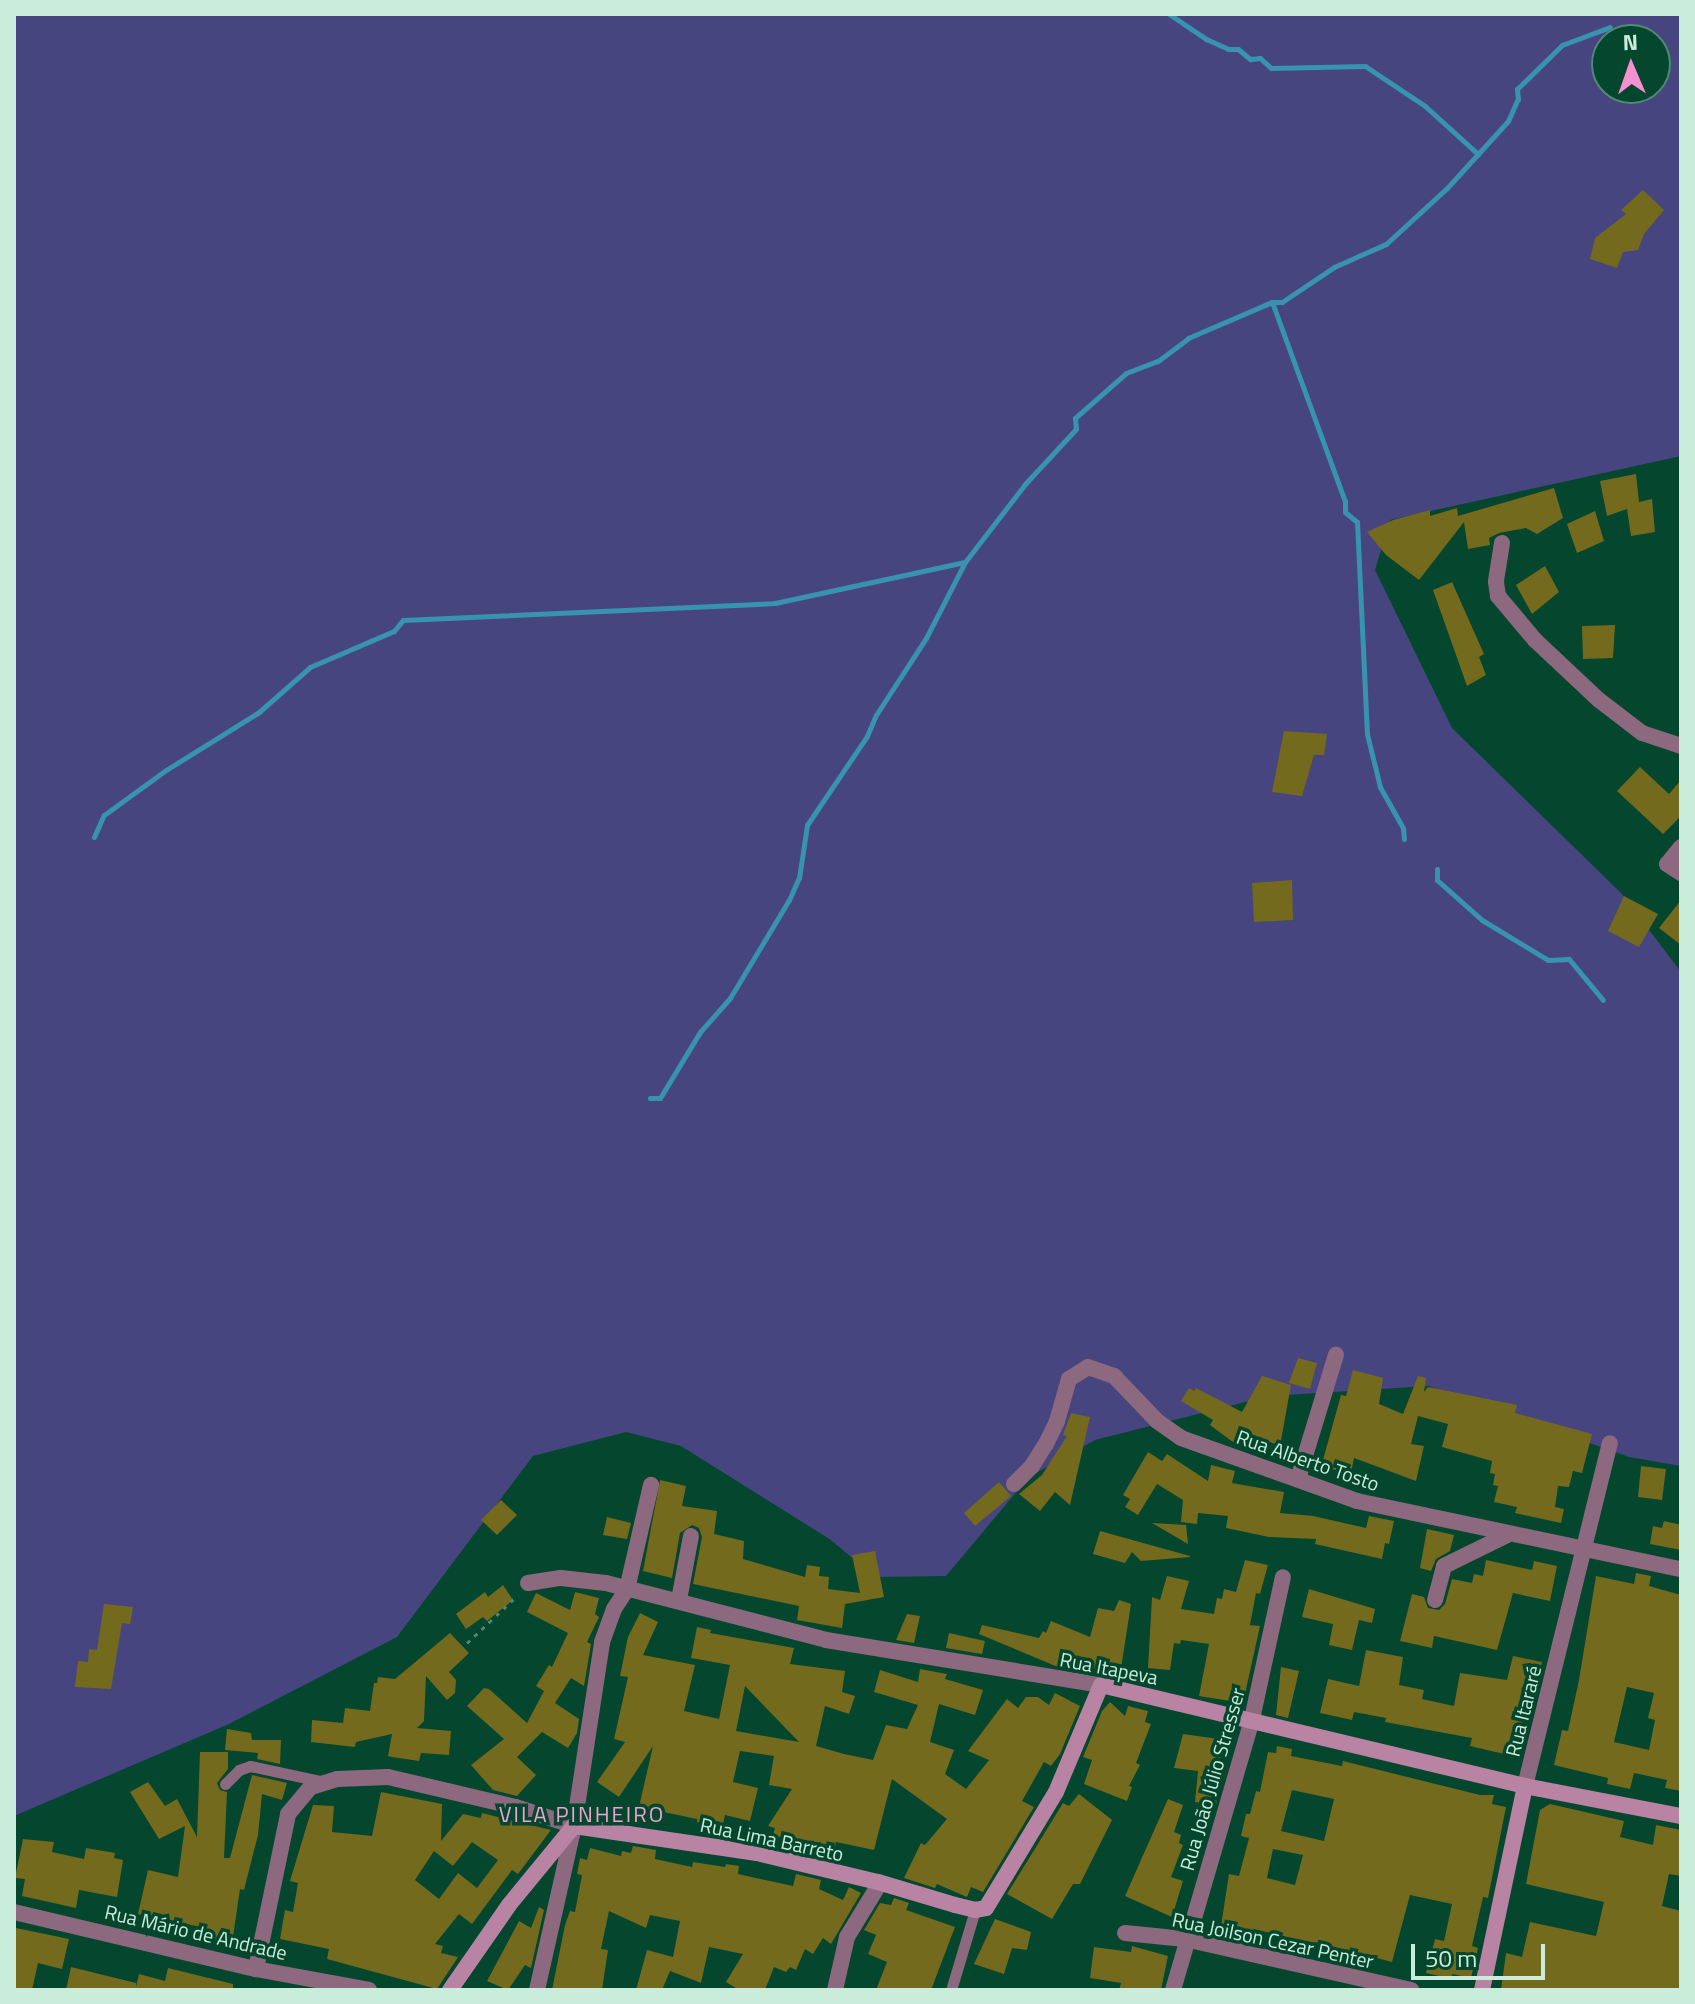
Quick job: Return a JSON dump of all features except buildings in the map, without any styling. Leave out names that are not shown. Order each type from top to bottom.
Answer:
[{"type":"street","points":[[1502,543],[1496,582],[1498,596],[1535,640],[1599,700],[1642,733],[1681,746]]},
{"type":"street","points":[[1674,869],[1681,847]]},
{"type":"street","points":[[1298,1479],[1336,1355]]},
{"type":"street","name":"Rua Alberto Tosto","points":[[1014,1484],[1032,1466],[1046,1444],[1057,1421],[1069,1379],[1088,1367],[1114,1376],[1157,1421],[1181,1438],[1357,1501],[1681,1569]]},
{"type":"street","name":"Rua Itararé","points":[[1482,1990],[1525,1786],[1610,1443]]},
{"type":"street","points":[[537,1990],[574,1826],[602,1642],[614,1609],[627,1589],[651,1485]]},
{"type":"street","points":[[1435,1600],[1444,1566],[1509,1534]]},
{"type":"street","points":[[679,1600],[691,1536]]},
{"type":"street","name":"Rua João Júlio Stresser","points":[[1173,1990],[1185,1939],[1223,1829],[1252,1719],[1283,1577]]},
{"type":"street","name":"Rua Itapeva","points":[[528,1583],[561,1578],[606,1583],[826,1640],[1101,1685],[1525,1786],[1681,1816]]},
{"type":"street","points":[[980,1909],[1056,1792],[1101,1685]]},
{"type":"street","name":"Rua Lima Barreto","points":[[325,1782],[388,1777],[516,1807],[574,1826],[757,1853],[980,1909]]},
{"type":"street","points":[[256,1969],[288,1814],[311,1787],[325,1782]]},
{"type":"street","points":[[450,1990],[509,1905],[574,1826]]},
{"type":"street","points":[[835,1990],[847,1937],[880,1883]]},
{"type":"street","name":"Rua Mário de Andrade","points":[[14,1912],[256,1969],[369,1990]]},
{"type":"street","name":"Rua Joilson Cezar Penter","points":[[1125,1933],[1185,1939],[1411,1990]]},
{"type":"lane","name":"Rua Lima Barreto","points":[[225,1784],[239,1770],[250,1766],[325,1782]]},
{"type":"lane","points":[[951,1990],[980,1909]]},
{"type":"path","points":[[467,1643],[499,1616],[528,1583]]},
{"type":"shaded area","points":[[14,14],[1681,14],[1681,456],[1390,520],[1375,570],[1452,728],[1622,894],[1681,972],[1681,1466],[1629,1457],[1429,1386],[1269,1396],[1095,1440],[1029,1477],[946,1576],[875,1577],[831,1540],[681,1446],[626,1432],[533,1456],[397,1637],[229,1724],[14,1816]]},
{"type":"waterway","points":[[1169,14],[1206,39],[1228,49],[1238,49],[1250,59],[1260,58],[1271,68],[1365,66],[1425,106],[1478,154]]},
{"type":"waterway","points":[[650,1098],[660,1098],[700,1032],[730,998],[789,900],[799,878],[807,825],[867,736],[876,715],[926,638],[965,562],[1025,484],[1076,429],[1075,418],[1126,373],[1158,361],[1188,338],[1272,302],[1282,302],[1334,267],[1386,244],[1447,188],[1508,121],[1518,99],[1517,89],[1562,45],[1591,34]]},
{"type":"waterway","points":[[1272,302],[1345,501],[1345,512],[1357,522],[1367,734],[1380,787],[1403,828],[1404,839]]},
{"type":"waterway","points":[[94,837],[104,815],[166,770],[259,712],[310,667],[394,631],[403,620],[775,603],[964,562]]},
{"type":"waterway","points":[[1437,869],[1437,880],[1482,920],[1548,960],[1569,959],[1603,1000]]},
{"type":"district","name":"VILA PINHEIRO","points":[[582,1815]]}]
